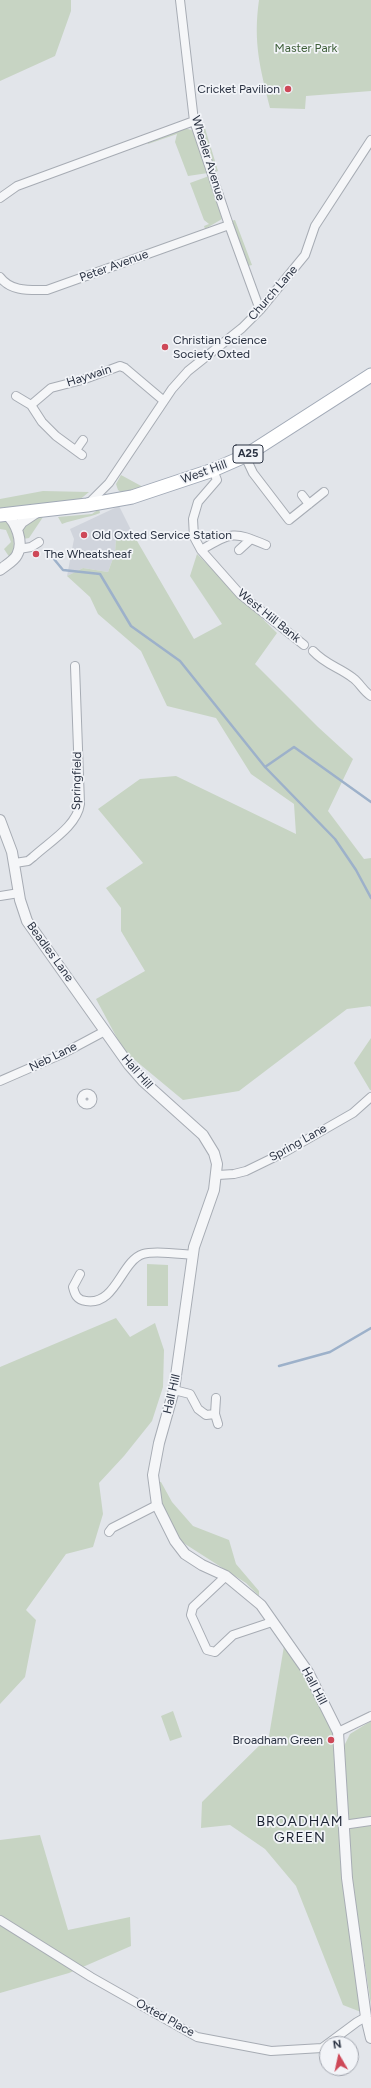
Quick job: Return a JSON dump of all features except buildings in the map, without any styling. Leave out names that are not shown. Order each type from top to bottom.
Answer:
[{"type":"main road","name":"West Hill","points":[[110,502],[132,497],[213,470],[245,456],[371,375]]},
{"type":"main road","name":"A25","points":[[3,514],[110,502]]},
{"type":"street","name":"Wheeler Avenue","points":[[180,0],[194,121],[229,225],[260,310]]},
{"type":"street","points":[[0,198],[17,186],[194,121]]},
{"type":"street","name":"Church Lane","points":[[87,505],[108,484],[164,401],[188,371],[242,328],[260,310],[305,255],[315,226],[371,140]]},
{"type":"street","name":"Peter Avenue","points":[[0,277],[4,283],[24,291],[47,290],[229,225]]},
{"type":"street","name":"Haywain","points":[[31,405],[51,388],[82,380],[120,366],[125,368],[164,401]]},
{"type":"street","points":[[16,396],[31,405],[46,427],[79,453],[83,440]]},
{"type":"street","points":[[245,456],[252,473],[289,520],[324,492]]},
{"type":"street","name":"West Hill Bank","points":[[213,470],[217,480],[198,502],[193,519],[194,537],[201,550],[240,594],[304,645]]},
{"type":"street","points":[[108,484],[110,502]]},
{"type":"street","points":[[302,495],[309,504]]},
{"type":"street","points":[[17,529],[22,522],[40,510]]},
{"type":"street","points":[[0,570],[14,559],[19,549],[17,529],[10,518],[3,514]]},
{"type":"street","points":[[201,550],[226,536],[238,535],[266,545]]},
{"type":"street","points":[[239,550],[251,539]]},
{"type":"street","points":[[19,549],[31,547],[39,542]]},
{"type":"street","points":[[313,651],[322,661],[354,679],[363,691],[371,696]]},
{"type":"street","name":"Springfield","points":[[15,863],[28,860],[33,857],[73,821],[78,813],[80,804],[75,666]]},
{"type":"street","name":"Beadles Lane","points":[[0,820],[15,863],[19,893],[28,921],[105,1031]]},
{"type":"street","points":[[0,896],[19,893]]},
{"type":"street","name":"Neb Lane","points":[[0,1081],[62,1054],[105,1031]]},
{"type":"street","name":"Hall Hill","points":[[105,1031],[143,1081],[187,1120],[209,1143],[217,1164],[218,1175],[209,1208],[192,1255],[174,1390],[159,1442],[153,1475],[157,1505],[175,1541],[185,1554],[202,1565],[226,1576],[261,1605],[308,1672],[338,1732]]},
{"type":"street","name":"Spring Lane","points":[[218,1175],[234,1174],[246,1171],[284,1152],[353,1113],[371,1097]]},
{"type":"street","points":[[80,1274],[73,1287],[75,1294],[81,1301],[90,1302],[100,1299],[109,1293],[134,1260],[143,1254],[192,1255]]},
{"type":"street","points":[[174,1390],[190,1394],[198,1409],[206,1415],[215,1414]]},
{"type":"street","points":[[216,1398],[215,1414],[218,1424]]},
{"type":"street","points":[[109,1532],[112,1528],[157,1505]]},
{"type":"street","points":[[226,1576],[193,1607],[191,1615],[207,1650],[215,1652],[233,1635],[272,1622]]},
{"type":"street","points":[[371,1716],[338,1732],[347,1878],[366,2017],[371,2038]]},
{"type":"street","points":[[343,1825],[371,1822]]},
{"type":"street","name":"Oxted Place","points":[[0,1920],[91,1977],[197,2037],[271,2051],[322,2048],[366,2017]]},
{"type":"shaded area","points":[[119,506],[133,534],[116,539],[115,553],[108,572],[83,568],[67,576],[74,539],[70,529]]},
{"type":"green space","points":[[0,0],[71,0],[71,11],[55,56],[0,81]]},
{"type":"green space","name":"Master Park","points":[[259,0],[371,0],[371,91],[306,96],[305,109],[270,108],[258,55],[257,15]]},
{"type":"green space","points":[[204,125],[218,171],[215,172],[200,126]]},
{"type":"green space","points":[[185,128],[194,131],[208,173],[188,176],[175,142],[177,134],[148,144],[147,142]]},
{"type":"green space","points":[[209,176],[222,219],[205,229],[204,226],[209,224],[204,220],[190,183]]},
{"type":"green space","points":[[235,220],[252,265],[248,266],[231,221]]},
{"type":"green space","points":[[121,475],[143,487],[122,493],[118,490],[116,484]]},
{"type":"green space","points":[[43,491],[89,492],[78,501],[0,508],[0,499]]},
{"type":"green space","points":[[99,509],[100,513],[62,524],[58,517],[92,514]]},
{"type":"green space","points":[[36,516],[43,517],[29,538],[23,539],[23,526]]},
{"type":"green space","points":[[0,519],[9,523],[12,532],[14,545],[10,558],[4,549],[11,542],[6,530],[0,529]]},
{"type":"green space","points":[[133,534],[194,639],[222,624],[190,576],[197,554],[277,633],[255,664],[318,727],[353,759],[328,811],[364,859],[371,858],[371,1007],[347,1009],[239,1091],[183,1100],[124,1051],[96,999],[145,971],[121,931],[121,908],[106,888],[143,863],[98,809],[140,779],[176,776],[296,834],[294,804],[251,774],[216,718],[167,706],[141,651],[98,614],[90,597],[67,576],[83,568],[108,572],[115,553],[116,539]]},
{"type":"green space","points":[[371,1038],[371,1090],[370,1090],[354,1063]]},
{"type":"green space","points":[[147,1264],[168,1265],[168,1306],[147,1306]]},
{"type":"green space","points":[[116,1318],[130,1337],[155,1323],[164,1350],[163,1387],[152,1421],[124,1456],[99,1483],[103,1514],[93,1547],[66,1554],[26,1610],[36,1620],[25,1677],[0,1704],[0,1367]]},
{"type":"green space","points":[[156,1481],[161,1482],[172,1502],[193,1526],[229,1540],[236,1564],[259,1591],[259,1596],[246,1583],[182,1542],[164,1513]]},
{"type":"green space","points":[[285,1640],[338,1732],[320,1744],[333,1736],[334,1747],[344,1746],[350,1734],[371,1721],[371,2005],[354,1893],[346,1895],[361,2012],[343,2005],[296,1886],[265,1849],[230,1825],[201,1828],[202,1802],[269,1736]]},
{"type":"green space","points":[[173,1711],[182,1737],[170,1741],[161,1716]]},
{"type":"green space","points":[[40,1835],[68,1930],[130,1917],[131,1946],[69,1973],[0,1993],[0,1840]]},
{"type":"waterway","points":[[49,553],[63,570],[100,574],[131,626],[180,661],[265,767],[335,839],[356,870],[371,898]]},
{"type":"waterway","points":[[265,767],[294,747],[371,802]]},
{"type":"waterway","points":[[279,1366],[330,1352],[371,1328]]},
{"type":"place","name":"Cricket Pavilion","points":[[288,89]]},
{"type":"place","name":"Christian Science Society Oxted","points":[[165,347]]},
{"type":"place","name":"Old Oxted Service Station","points":[[84,535]]},
{"type":"place","name":"The Wheatsheaf","points":[[36,554]]},
{"type":"place","name":"Broadham Green","points":[[331,1740]]},
{"type":"district","name":"BROADHAM GREEN","points":[[300,1830]]}]
